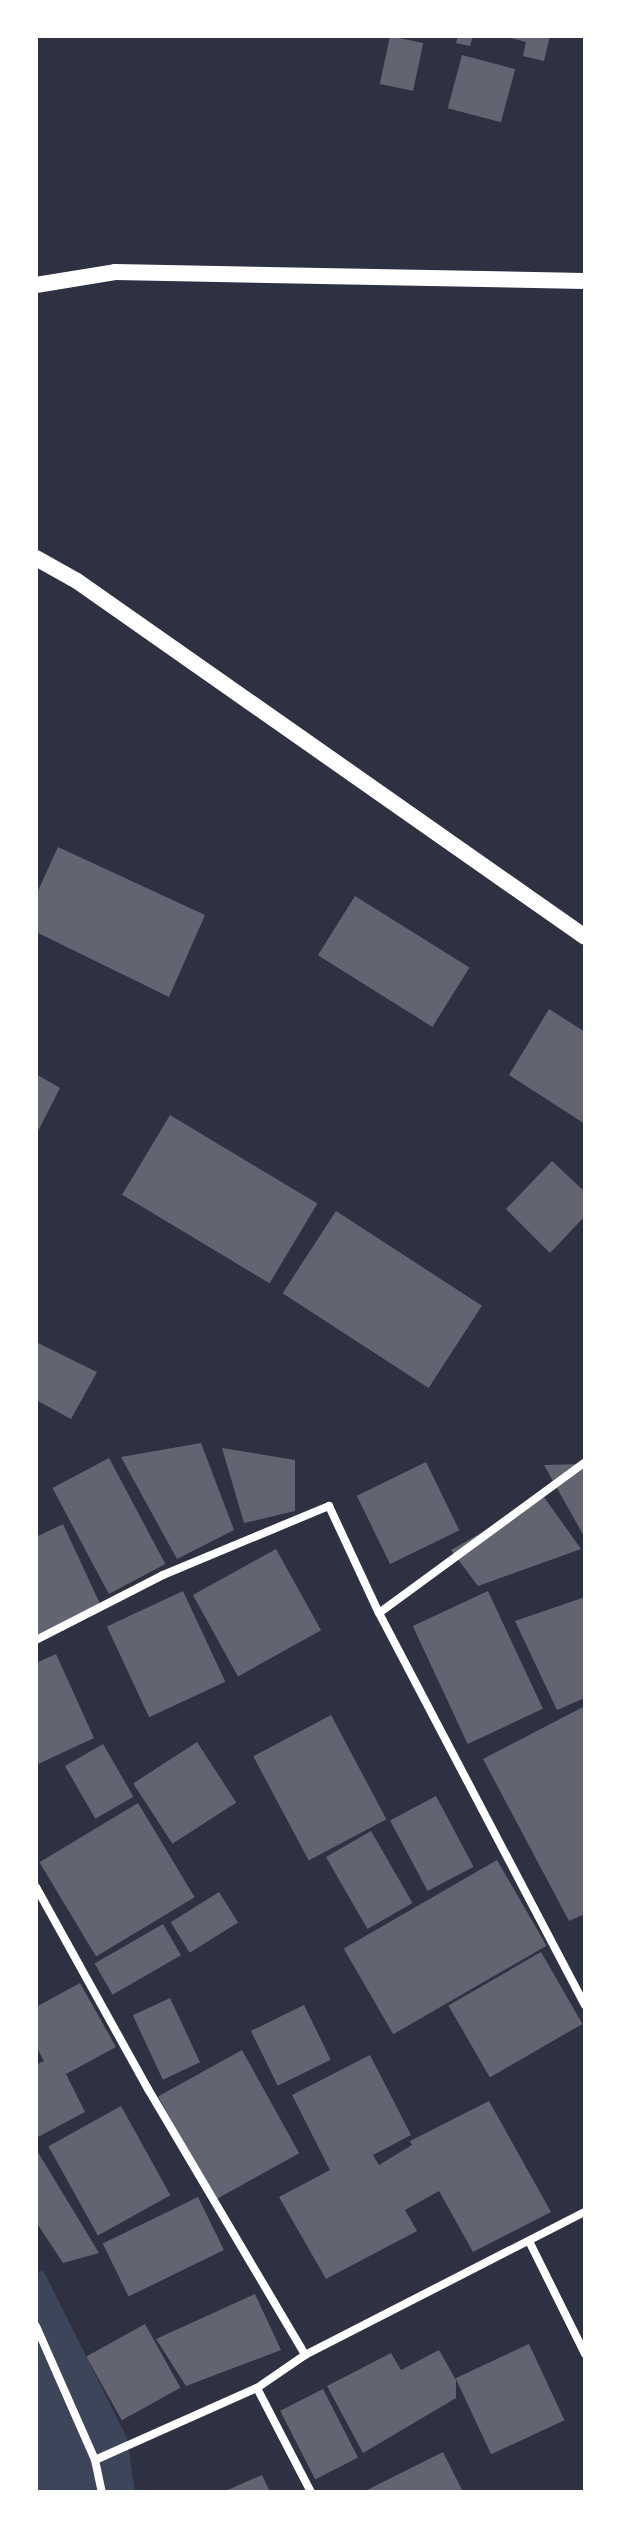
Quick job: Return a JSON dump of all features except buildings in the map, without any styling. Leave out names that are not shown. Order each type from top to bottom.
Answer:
[{"type":"main road","points":[[36,285],[115,272],[409,282],[585,281]]},
{"type":"main road","points":[[36,558],[77,581],[585,937]]},
{"type":"street","points":[[379,1613],[585,1462]]},
{"type":"street","points":[[36,1640],[163,1575],[329,1506],[379,1613],[585,2005]]},
{"type":"street","points":[[36,1887],[148,2089],[305,2355]]},
{"type":"street","points":[[95,2460],[257,2388],[305,2355],[585,2212]]},
{"type":"street","points":[[529,2241],[585,2354]]},
{"type":"street","points":[[36,2326],[95,2460],[102,2492]]},
{"type":"street","points":[[257,2388],[311,2492]]},
{"type":"shaded area","points":[[43,2270],[127,2438],[135,2492],[36,2492],[36,2274]]}]
